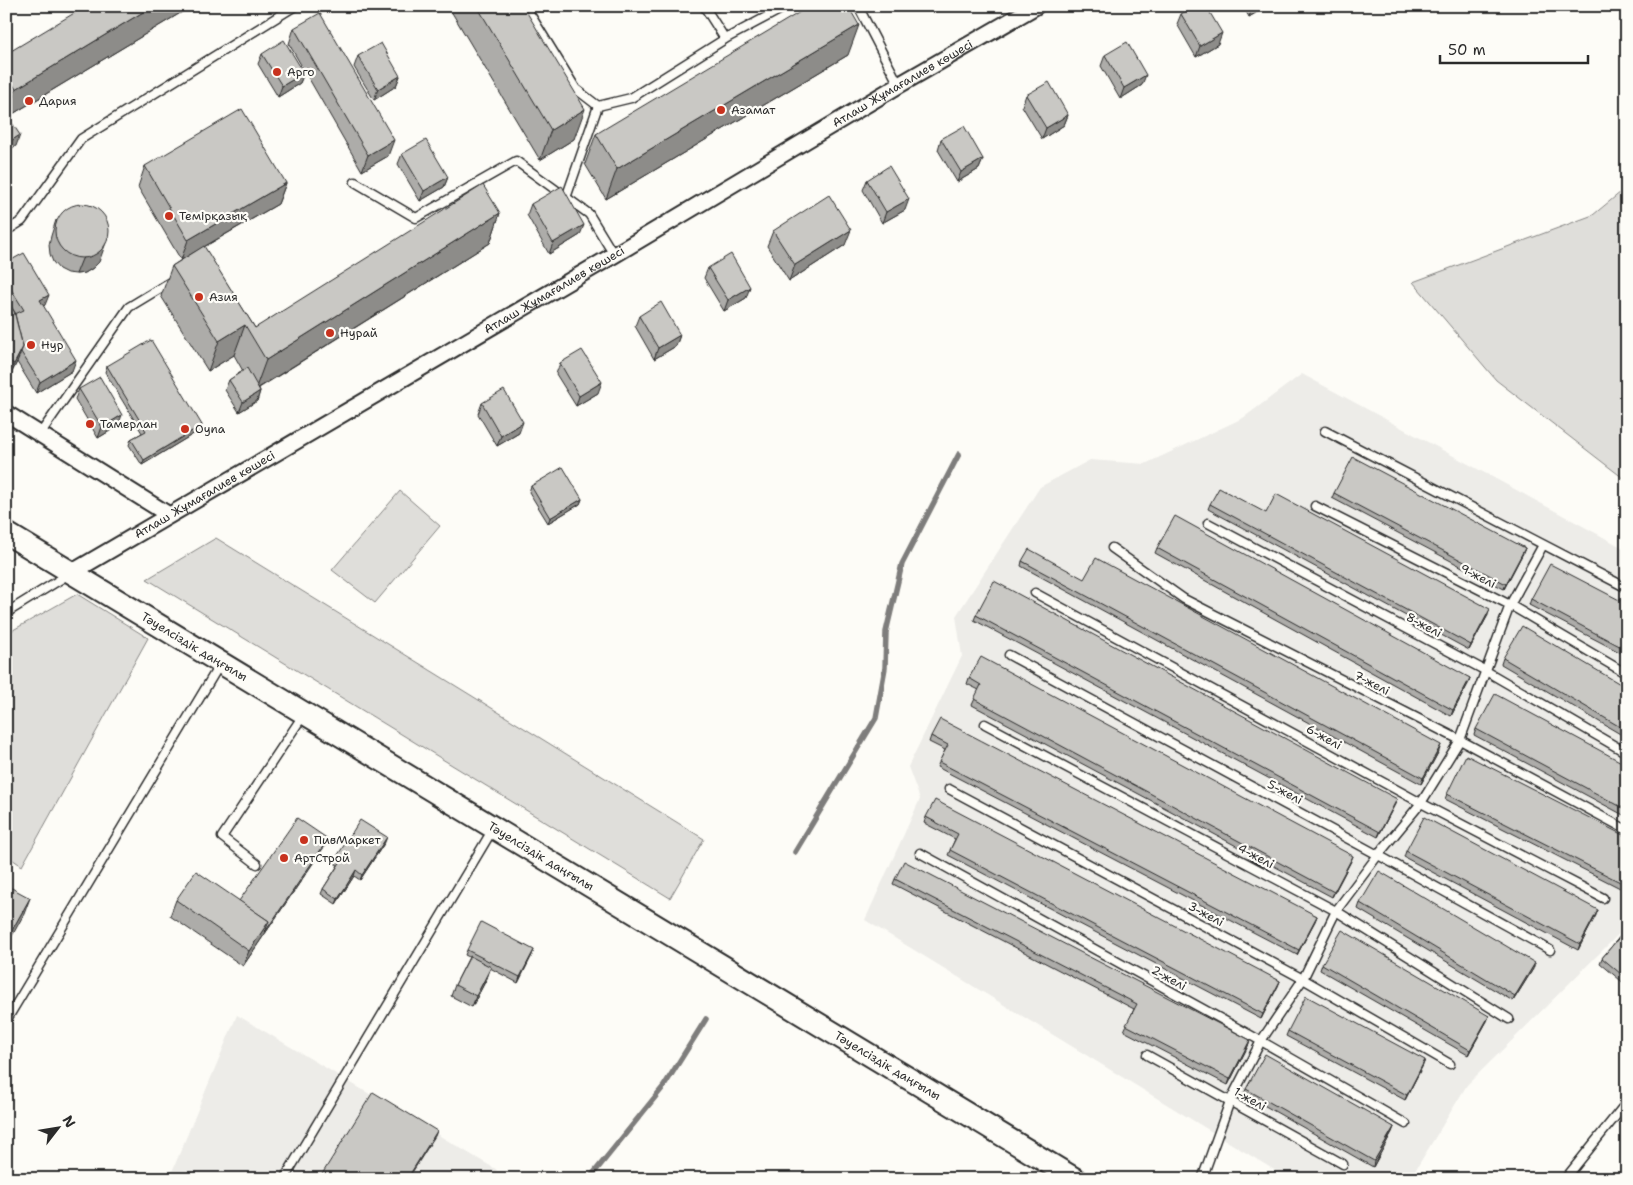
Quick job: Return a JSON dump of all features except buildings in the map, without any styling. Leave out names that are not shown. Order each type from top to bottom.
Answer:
[{"type":"street","name":"Атлаш Жұмағалиев көшесі","points":[[71,573],[1036,6]]},
{"type":"street","points":[[6,412],[170,515]]},
{"type":"street","name":"Тәуелсіздік даңғылы","points":[[6,533],[1048,1166],[1075,1179]]},
{"type":"lane","points":[[6,231],[22,220],[81,139],[295,6]]},
{"type":"lane","points":[[525,6],[576,89],[598,106]]},
{"type":"lane","points":[[704,6],[725,39]]},
{"type":"lane","points":[[598,106],[631,98],[725,39],[787,6]]},
{"type":"lane","points":[[858,6],[899,86]]},
{"type":"lane","points":[[566,198],[598,106]]},
{"type":"lane","points":[[355,182],[416,218],[516,161],[589,214],[614,255]]},
{"type":"lane","points":[[40,434],[129,307],[180,276]]},
{"type":"lane","points":[[1325,431],[1627,588]]},
{"type":"lane","name":"9-желі","points":[[1315,506],[1510,605],[1627,674]]},
{"type":"lane","name":"8-желі","points":[[1208,522],[1486,671],[1627,753]]},
{"type":"lane","points":[[1202,1179],[1230,1101],[1260,1042],[1302,979],[1336,911],[1378,855],[1421,803],[1460,740],[1510,605],[1543,545]]},
{"type":"lane","name":"7-желі","points":[[1112,548],[1184,599],[1460,740],[1627,830]]},
{"type":"lane","points":[[6,613],[71,573]]},
{"type":"lane","name":"6-желі","points":[[1036,593],[1421,803],[1603,898]]},
{"type":"lane","name":"5-желі","points":[[1009,655],[1550,950]]},
{"type":"lane","points":[[6,1021],[220,664]]},
{"type":"lane","points":[[257,864],[222,837],[304,714]]},
{"type":"lane","name":"4-желі","points":[[986,724],[1336,911],[1509,1019]]},
{"type":"lane","name":"3-желі","points":[[949,789],[1302,979],[1450,1064]]},
{"type":"lane","points":[[284,1179],[493,828]]},
{"type":"lane","name":"2-желі","points":[[920,853],[1406,1124]]},
{"type":"lane","name":"1-желі","points":[[1147,1055],[1343,1164]]},
{"type":"lane","points":[[1565,1179],[1627,1102]]},
{"type":"shaded area","points":[[1627,187],[1627,481],[1496,380],[1413,282],[1593,215]]},
{"type":"shaded area","points":[[1302,374],[1627,550],[1627,926],[1467,1085],[1410,1179],[1289,1179],[865,920],[920,799],[908,767],[962,656],[956,616],[1040,487],[1090,460],[1145,464],[1243,418]]},
{"type":"shaded area","points":[[400,491],[440,526],[375,603],[332,570]]},
{"type":"shaded area","points":[[216,538],[704,839],[670,898],[147,579]]},
{"type":"shaded area","points":[[77,594],[148,638],[22,866],[6,855],[6,634]]},
{"type":"shaded area","points":[[237,1015],[497,1170],[491,1179],[169,1179]]},
{"type":"waterway","points":[[795,852],[876,718],[885,668],[886,632],[902,564],[959,454]]},
{"type":"waterway","points":[[589,1179],[664,1086],[706,1019]]},
{"type":"place","name":"Арго","points":[[277,72]]},
{"type":"place","name":"Дария","points":[[29,101]]},
{"type":"place","name":"Азамат","points":[[721,110]]},
{"type":"place","name":"Темірқазық","points":[[169,216]]},
{"type":"place","name":"Азия","points":[[199,297]]},
{"type":"place","name":"Нурай","points":[[330,333]]},
{"type":"place","name":"Нур","points":[[31,345]]},
{"type":"place","name":"Тамерлан","points":[[90,424]]},
{"type":"place","name":"Oyna","points":[[185,429]]},
{"type":"place","name":"ПивМаркет","points":[[304,840]]},
{"type":"place","name":"АртСтрой","points":[[284,858]]}]
